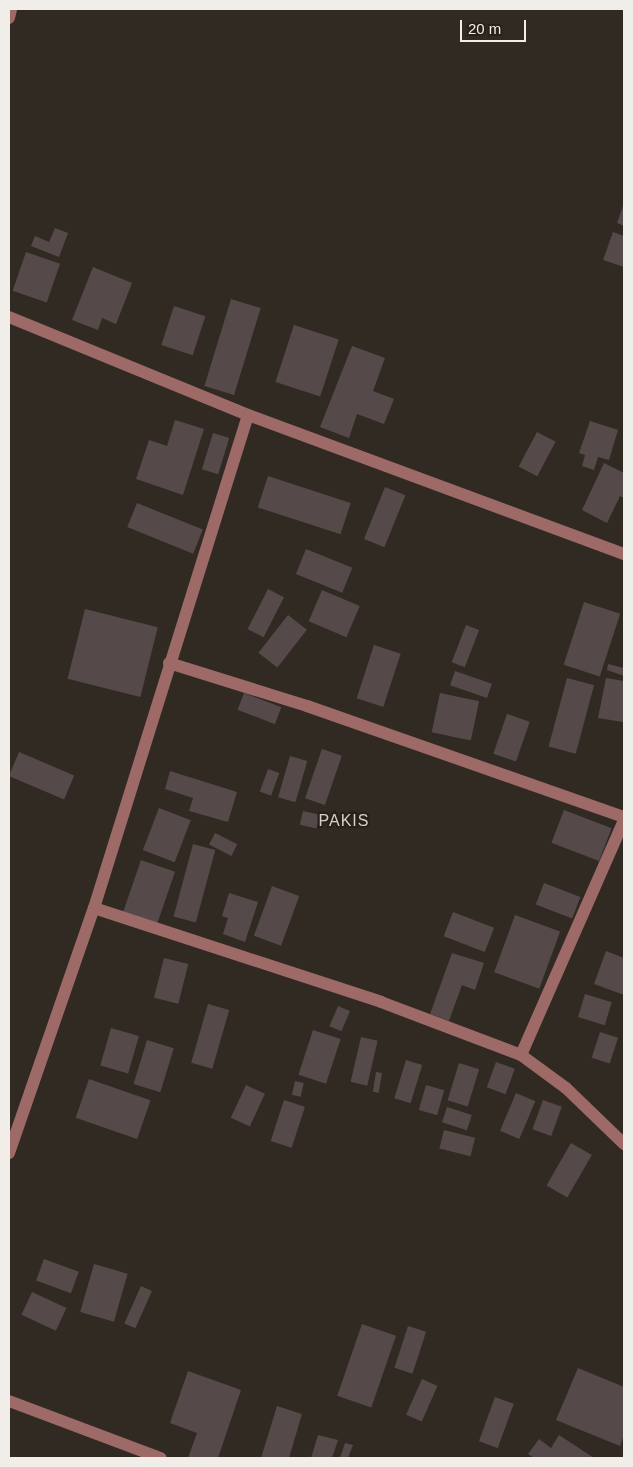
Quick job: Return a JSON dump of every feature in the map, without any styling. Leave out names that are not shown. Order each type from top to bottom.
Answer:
[{"type":"street","points":[[9,18],[11,9]]},
{"type":"street","points":[[9,317],[248,414],[624,554]]},
{"type":"street","points":[[9,1153],[94,908],[248,414]]},
{"type":"street","points":[[169,663],[308,706],[624,818],[521,1055]]},
{"type":"street","points":[[94,908],[381,1002],[521,1055],[566,1088],[624,1144]]},
{"type":"street","points":[[9,1401],[161,1458]]},
{"type":"building","points":[[624,203],[624,226],[617,223]]},
{"type":"building","points":[[55,228],[68,233],[59,257],[31,246],[35,236],[49,242]]},
{"type":"building","points":[[613,232],[624,236],[624,267],[603,260]]},
{"type":"building","points":[[26,252],[60,264],[47,302],[13,291]]},
{"type":"building","points":[[93,267],[132,283],[116,324],[102,318],[98,330],[72,320]]},
{"type":"building","points":[[231,299],[261,308],[234,395],[204,386]]},
{"type":"building","points":[[174,306],[205,316],[193,355],[161,345]]},
{"type":"building","points":[[294,325],[339,340],[320,397],[275,382]]},
{"type":"building","points":[[352,346],[385,358],[373,391],[394,399],[384,424],[357,414],[349,438],[320,427]]},
{"type":"building","points":[[175,420],[204,429],[183,495],[136,479],[149,440],[167,446]]},
{"type":"building","points":[[590,421],[618,430],[609,460],[598,457],[594,470],[582,466],[585,455],[579,453]]},
{"type":"building","points":[[537,432],[556,442],[537,476],[519,466]]},
{"type":"building","points":[[213,433],[229,438],[218,474],[202,469]]},
{"type":"building","points":[[604,463],[624,473],[624,498],[620,496],[607,523],[582,510]]},
{"type":"building","points":[[268,476],[351,503],[341,534],[258,507]]},
{"type":"building","points":[[385,487],[405,495],[384,547],[364,539]]},
{"type":"building","points":[[137,503],[203,530],[193,554],[127,527]]},
{"type":"building","points":[[306,549],[352,568],[342,593],[296,574]]},
{"type":"building","points":[[268,589],[284,597],[264,637],[248,629]]},
{"type":"building","points":[[322,590],[360,606],[346,637],[309,621]]},
{"type":"building","points":[[584,602],[620,614],[600,677],[564,665]]},
{"type":"building","points":[[85,609],[158,627],[140,697],[68,679]]},
{"type":"building","points":[[288,615],[307,630],[277,668],[258,653]]},
{"type":"building","points":[[466,625],[479,630],[465,667],[452,662]]},
{"type":"building","points":[[374,645],[401,654],[383,707],[357,698]]},
{"type":"building","points":[[608,664],[624,668],[624,676],[607,670]]},
{"type":"building","points":[[455,671],[492,684],[487,698],[450,685]]},
{"type":"building","points":[[567,678],[594,685],[576,754],[549,747]]},
{"type":"building","points":[[606,678],[624,681],[623,722],[598,718]]},
{"type":"building","points":[[244,693],[281,707],[275,724],[238,710]]},
{"type":"building","points":[[440,693],[479,701],[471,740],[432,732]]},
{"type":"building","points":[[507,714],[530,722],[516,762],[493,754]]},
{"type":"building","points":[[322,749],[342,756],[325,805],[305,798]]},
{"type":"building","points":[[19,752],[74,775],[64,799],[9,776]]},
{"type":"building","points":[[290,756],[307,761],[295,802],[278,797]]},
{"type":"building","points":[[268,769],[279,773],[271,796],[260,792]]},
{"type":"building","points":[[170,771],[237,792],[228,822],[189,811],[193,798],[165,789]]},
{"type":"building","points":[[159,808],[191,820],[175,862],[143,850]]},
{"type":"building","points":[[564,810],[612,828],[599,861],[551,843]]},
{"type":"building","points":[[303,811],[320,815],[316,828],[300,825]]},
{"type":"building","points":[[215,833],[237,844],[231,856],[209,845]]},
{"type":"building","points":[[193,844],[215,850],[196,922],[174,916]]},
{"type":"building","points":[[141,860],[175,872],[157,924],[123,912]]},
{"type":"building","points":[[544,883],[580,897],[572,918],[536,904]]},
{"type":"building","points":[[272,886],[299,896],[281,946],[254,936]]},
{"type":"building","points":[[229,893],[258,902],[245,942],[223,934],[228,918],[222,916]]},
{"type":"building","points":[[453,912],[494,928],[485,952],[444,936]]},
{"type":"building","points":[[515,915],[560,931],[539,989],[494,972]]},
{"type":"building","points":[[606,951],[624,958],[624,995],[594,984]]},
{"type":"building","points":[[452,953],[484,963],[475,990],[462,985],[449,1021],[430,1014]]},
{"type":"building","points":[[164,958],[188,964],[178,1004],[154,998]]},
{"type":"building","points":[[585,994],[612,1002],[605,1025],[578,1017]]},
{"type":"building","points":[[208,1004],[229,1010],[212,1069],[191,1063]]},
{"type":"building","points":[[338,1006],[350,1011],[341,1031],[329,1026]]},
{"type":"building","points":[[111,1028],[139,1036],[128,1073],[100,1065]]},
{"type":"building","points":[[313,1030],[341,1039],[326,1084],[298,1075]]},
{"type":"building","points":[[600,1032],[618,1038],[610,1064],[592,1058]]},
{"type":"building","points":[[361,1037],[378,1041],[367,1086],[351,1082]]},
{"type":"building","points":[[147,1040],[174,1048],[160,1092],[134,1084]]},
{"type":"building","points":[[406,1060],[422,1065],[411,1103],[394,1098]]},
{"type":"building","points":[[496,1062],[515,1069],[506,1094],[487,1087]]},
{"type":"building","points":[[459,1063],[479,1069],[468,1106],[448,1100]]},
{"type":"building","points":[[376,1072],[382,1073],[379,1093],[373,1092]]},
{"type":"building","points":[[89,1079],[150,1100],[137,1139],[76,1118]]},
{"type":"building","points":[[295,1081],[304,1083],[301,1097],[292,1095]]},
{"type":"building","points":[[246,1085],[265,1094],[250,1127],[231,1118]]},
{"type":"building","points":[[426,1085],[444,1090],[437,1115],[419,1110]]},
{"type":"building","points":[[516,1093],[535,1101],[519,1139],[500,1131]]},
{"type":"building","points":[[284,1100],[305,1107],[292,1148],[271,1141]]},
{"type":"building","points":[[543,1100],[562,1107],[551,1136],[532,1129]]},
{"type":"building","points":[[447,1107],[472,1115],[467,1130],[442,1122]]},
{"type":"building","points":[[444,1130],[475,1138],[470,1156],[439,1148]]},
{"type":"building","points":[[571,1143],[592,1155],[567,1197],[546,1185]]},
{"type":"building","points":[[44,1259],[79,1272],[71,1293],[36,1281]]},
{"type":"building","points":[[94,1264],[128,1274],[114,1322],[80,1312]]},
{"type":"building","points":[[141,1286],[152,1291],[135,1328],[124,1323]]},
{"type":"building","points":[[32,1292],[66,1308],[56,1331],[21,1315]]},
{"type":"building","points":[[362,1324],[396,1336],[371,1408],[337,1396]]},
{"type":"building","points":[[408,1326],[426,1332],[412,1374],[394,1368]]},
{"type":"building","points":[[578,1368],[624,1387],[624,1435],[620,1446],[556,1420]]},
{"type":"building","points":[[188,1371],[241,1390],[218,1458],[188,1458],[197,1433],[170,1423]]},
{"type":"building","points":[[422,1379],[438,1386],[422,1422],[406,1415]]},
{"type":"building","points":[[495,1397],[514,1404],[498,1448],[479,1441]]},
{"type":"building","points":[[277,1406],[302,1414],[289,1458],[261,1458]]},
{"type":"building","points":[[318,1435],[338,1440],[332,1458],[311,1458]]},
{"type":"building","points":[[559,1435],[594,1458],[534,1458],[528,1454],[539,1439],[551,1448]]},
{"type":"building","points":[[345,1443],[353,1445],[348,1458],[340,1458]]},
{"type":"district","name":"PAKIS","points":[[344,821]]}]
